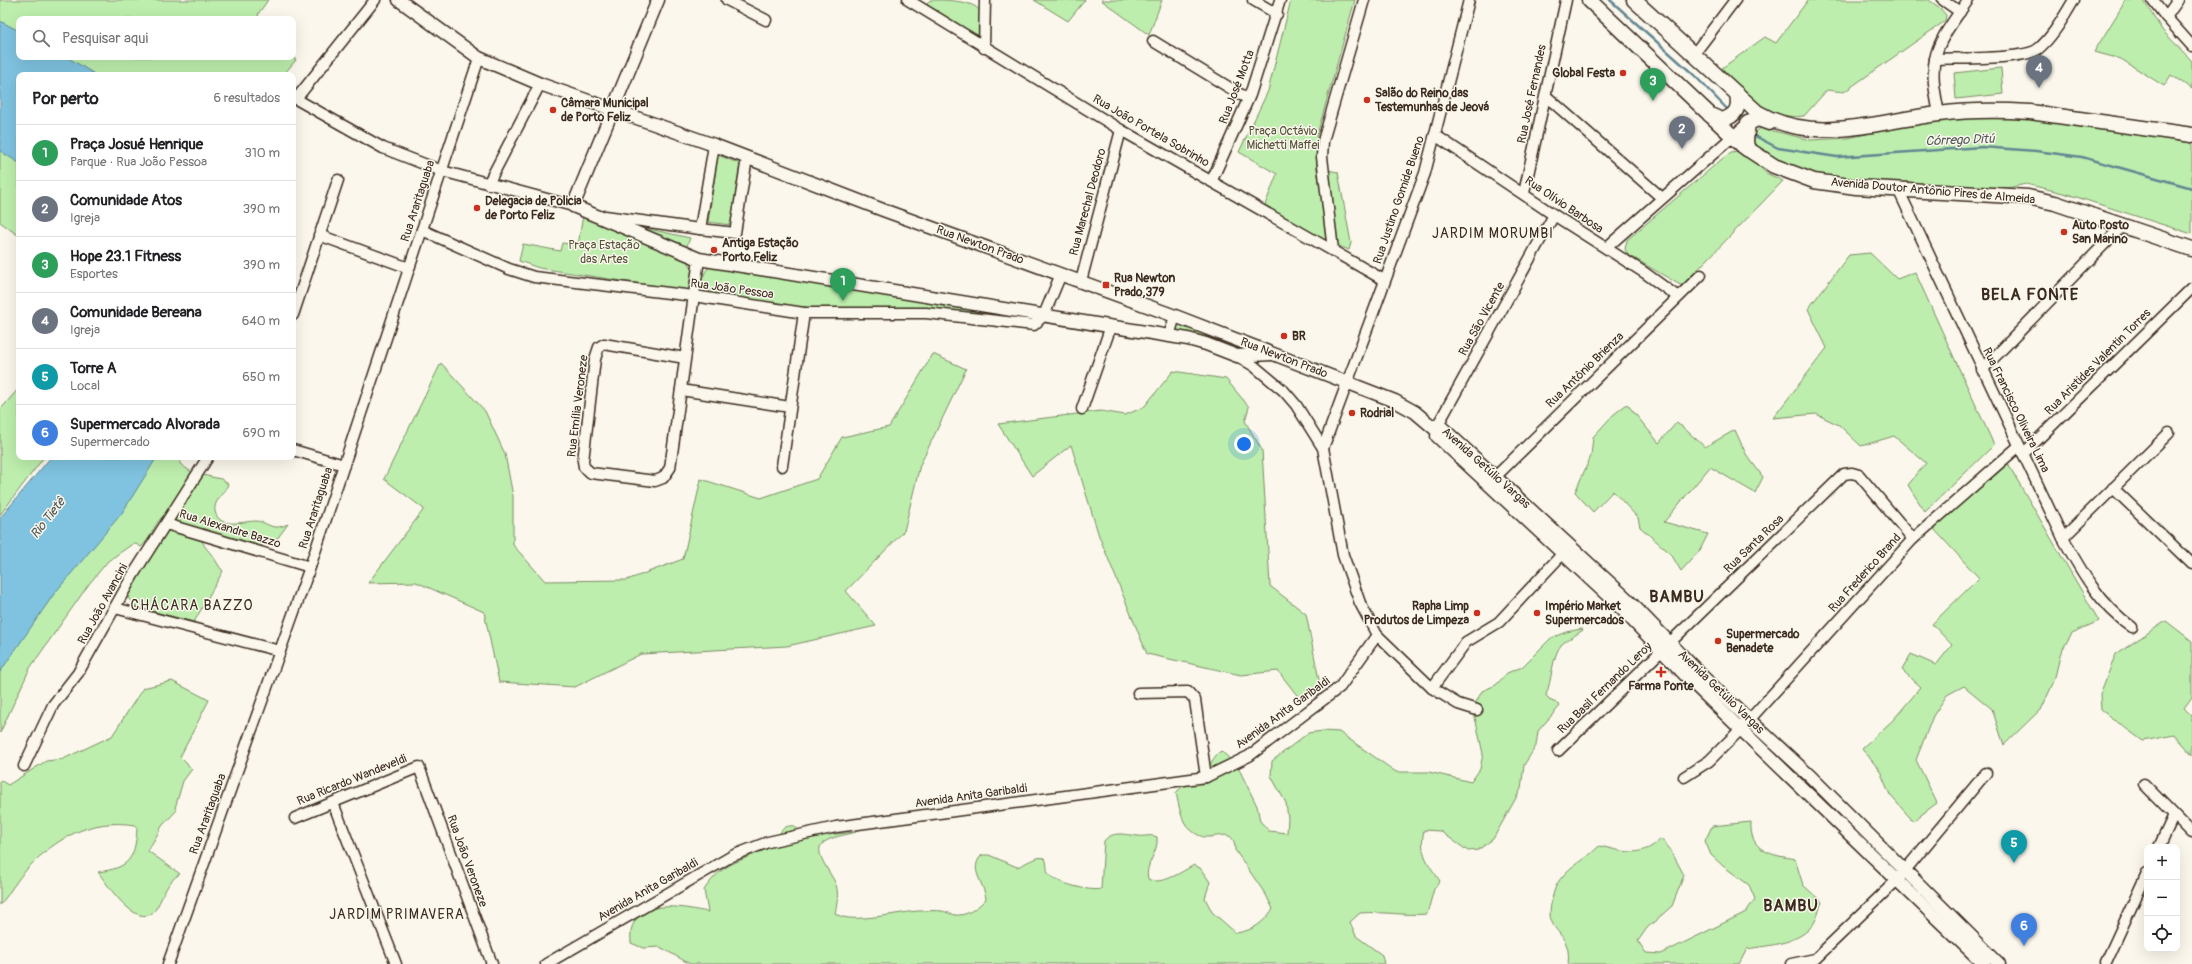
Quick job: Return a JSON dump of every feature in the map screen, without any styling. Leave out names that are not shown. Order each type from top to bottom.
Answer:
[{"type":"main road","name":"Avenida Doutor Antônio Pires de Almeida","points":[[1589,0],[1732,137],[1747,149],[1774,166],[1814,182],[1856,187],[2028,197],[2055,203],[2192,249]]},
{"type":"main road","points":[[1634,0],[1757,112],[1774,122],[1810,130],[1841,129],[1939,114],[1990,110],[2030,112],[2192,134]]},
{"type":"main road","points":[[1708,113],[1719,120],[1730,118],[1734,114],[1738,105],[1737,94]]},
{"type":"main road","points":[[1747,149],[1746,140],[1748,123],[1758,119],[1789,131],[1805,133],[1810,130]]},
{"type":"street","points":[[375,0],[296,99],[383,148],[442,171],[573,206],[699,259],[1169,336],[1206,344],[1237,356],[1254,366],[1284,391],[1296,405],[1323,448],[1343,555],[1360,603],[1377,635],[1432,688],[1458,704],[1477,710]]},
{"type":"street","name":"Rua Newton Prado","points":[[399,0],[479,58],[540,84],[714,145],[883,210],[1175,316],[1348,383]]},
{"type":"street","points":[[573,206],[658,0]]},
{"type":"street","points":[[727,0],[766,20]]},
{"type":"street","points":[[978,0],[985,4],[984,48]]},
{"type":"street","points":[[1254,0],[1277,14]]},
{"type":"street","name":"Rua José Motta","points":[[1212,180],[1248,99],[1277,14],[1280,0]]},
{"type":"street","points":[[1333,250],[1322,157],[1323,141],[1364,0]]},
{"type":"street","name":"Rua Justino Gomide Bueno","points":[[1323,448],[1348,383],[1384,280],[1425,173],[1436,135],[1469,0]]},
{"type":"street","name":"Rua José Fernandes","points":[[1524,193],[1566,0]]},
{"type":"street","points":[[1694,54],[1735,0]]},
{"type":"street","points":[[1943,0],[1960,12]]},
{"type":"street","points":[[1939,114],[1934,80],[1935,59],[1941,43],[1968,0]]},
{"type":"street","points":[[1935,59],[2021,55],[2037,50],[2048,39],[2074,0]]},
{"type":"street","points":[[2153,0],[2192,46]]},
{"type":"street","points":[[2166,17],[2178,0]]},
{"type":"street","name":"Rua João Portela Sobrinho","points":[[911,1],[984,48],[1121,130],[1212,180],[1384,280]]},
{"type":"street","points":[[1153,41],[1248,99]]},
{"type":"street","name":"Rua Araritaguaba","points":[[168,964],[310,567],[479,58]]},
{"type":"street","points":[[488,184],[540,84]]},
{"type":"street","points":[[1546,96],[1662,198]]},
{"type":"street","points":[[1606,248],[1748,123]]},
{"type":"street","name":"Rua Marechal Deodoro","points":[[1080,281],[1121,130]]},
{"type":"street","name":"Rua Olívio Barbosa","points":[[1436,135],[1678,297]]},
{"type":"street","points":[[700,229],[714,145]]},
{"type":"street","points":[[597,215],[735,233],[747,158]]},
{"type":"street","points":[[296,307],[338,180]]},
{"type":"street","name":"Rua Francisco Oliveira Lima","points":[[1898,189],[1982,370],[2063,538],[2082,572],[2097,593],[2118,617],[2132,627]]},
{"type":"street","name":"Rua São Vicente","points":[[1437,430],[1554,215]]},
{"type":"street","points":[[1982,370],[2122,226]]},
{"type":"street","name":"Rua João Pessoa","points":[[422,230],[509,269],[534,277],[694,296],[804,313],[926,313],[1034,325],[1044,315]]},
{"type":"street","points":[[319,235],[409,268]]},
{"type":"street","points":[[699,259],[681,390],[790,407]]},
{"type":"street","points":[[1044,315],[1061,274]]},
{"type":"street","name":"Rua Antônio Brienza","points":[[1492,480],[1701,275]]},
{"type":"street","name":"Rua Aristides Valentin Torres","points":[[2021,450],[2192,288]]},
{"type":"street","points":[[782,466],[804,313]]},
{"type":"street","points":[[1169,336],[1175,316]]},
{"type":"street","points":[[1082,409],[1111,326]]},
{"type":"street","name":"Rua Emília Veroneze","points":[[681,390],[670,468],[663,478],[655,481],[591,473],[584,467],[582,461],[599,347],[604,344],[686,358]]},
{"type":"street","points":[[1237,356],[1273,354]]},
{"type":"street","name":"Avenida Getúlio Vargas","points":[[1348,383],[1395,401],[1415,412],[1437,430],[1622,602],[1666,646],[1741,729],[1828,814],[1901,876],[1999,964]]},
{"type":"street","points":[[2063,538],[2169,433]]},
{"type":"street","name":"Rua Frederico Brand","points":[[1684,778],[1709,761],[1741,729],[1913,539],[2021,450]]},
{"type":"street","points":[[296,451],[344,465]]},
{"type":"street","name":"Rua João Avancini","points":[[24,766],[54,705],[78,673],[133,575],[206,460]]},
{"type":"street","name":"Rua Santa Rosa","points":[[1666,646],[1844,474],[1852,473],[1859,475],[1913,539]]},
{"type":"street","points":[[2113,488],[2192,564]]},
{"type":"street","name":"Rua Alexandre Bazzo","points":[[166,524],[310,567]]},
{"type":"street","points":[[1432,688],[1466,642],[1499,622],[1566,550]]},
{"type":"street","points":[[115,608],[280,651]]},
{"type":"street","name":"Avenida Anita Garibaldi","points":[[546,964],[732,856],[768,842],[836,828],[1206,777],[1249,756],[1340,687],[1377,635]]},
{"type":"street","name":"Avenida Getúlio Vargas","points":[[1666,646],[1749,720],[1837,804],[1901,876],[1984,964]]},
{"type":"street","name":"Rua Basil Fernando Leroy","points":[[1558,751],[1666,646]]},
{"type":"street","points":[[1138,693],[1188,692],[1195,700],[1206,777]]},
{"type":"street","name":"Rua Ricardo Wandeveldi","points":[[295,818],[419,767]]},
{"type":"street","name":"Rua João Veroneze","points":[[419,767],[492,964]]},
{"type":"street","points":[[1791,964],[1815,958],[1901,876],[1986,773]]},
{"type":"street","points":[[2144,784],[2192,833]]},
{"type":"street","points":[[333,803],[396,964]]},
{"type":"street","points":[[1828,814],[1837,804]]},
{"type":"street","points":[[2160,844],[2174,815]]},
{"type":"street","points":[[2106,962],[2144,880]]},
{"type":"green space","points":[[0,0],[268,0],[258,14],[258,16],[16,16],[16,36],[0,26]]},
{"type":"green space","points":[[930,0],[958,1],[976,7],[981,14],[981,36],[977,40],[925,7]]},
{"type":"green space","points":[[1034,0],[1085,0],[1068,21]]},
{"type":"green space","points":[[1101,0],[1162,0],[1149,35]]},
{"type":"green space","name":"Praça Octávio Michetti Maffei","points":[[1291,0],[1355,0],[1317,135],[1317,169],[1327,231],[1327,238],[1325,241],[1265,205],[1277,174],[1239,152],[1268,91]]},
{"type":"green space","points":[[1808,0],[1929,0],[1940,8],[1946,15],[1945,21],[1844,92],[1827,90],[1804,116],[1779,114],[1768,110],[1748,95],[1722,68],[1765,37],[1776,43]]},
{"type":"green space","points":[[2126,0],[2144,0],[2162,30],[2192,61],[2192,89],[2171,75],[2164,86],[2121,59],[2094,52]]},
{"type":"green space","points":[[57,60],[296,60],[286,72],[74,72]]},
{"type":"green space","points":[[2001,68],[2003,94],[1956,99],[1954,73]]},
{"type":"green space","points":[[1982,115],[2032,118],[2192,143],[2192,234],[2067,194],[2026,184],[1998,190],[1862,182],[1798,172],[1754,147],[1752,141],[1754,134],[1761,128],[1811,140],[1848,138],[1938,119]]},
{"type":"green space","points":[[0,146],[16,156],[16,234],[0,222]]},
{"type":"green space","points":[[1738,151],[1748,156],[1766,173],[1783,181],[1682,286],[1627,254],[1625,249],[1627,240],[1722,159],[1731,152]]},
{"type":"green space","points":[[718,155],[740,164],[731,225],[708,222]]},
{"type":"green space","points":[[1328,170],[1338,172],[1351,243],[1349,250],[1334,244]]},
{"type":"green space","name":"Praça Estação das Artes","points":[[583,215],[688,262],[693,275],[691,289],[686,291],[539,268],[519,261],[523,244],[560,251],[562,243],[578,245]]},
{"type":"green space","points":[[631,225],[690,238],[685,251]]},
{"type":"green space","points":[[1870,253],[1897,279],[1915,272],[1994,445],[1925,512],[1908,485],[1926,463],[1894,436],[1861,446],[1839,425],[1816,414],[1773,418],[1827,348],[1808,309],[1849,255]]},
{"type":"green space","points":[[711,266],[1033,319],[927,309],[805,308],[711,293],[704,288],[702,279],[707,269]]},
{"type":"green space","points":[[1179,323],[1255,352],[1246,353],[1208,337],[1175,334]]},
{"type":"green space","points":[[933,354],[966,369],[920,465],[904,531],[846,591],[876,626],[787,646],[641,654],[575,687],[499,682],[484,612],[416,582],[368,583],[424,509],[384,479],[441,363],[485,411],[505,454],[513,496],[513,545],[545,581],[627,580],[683,559],[701,479],[761,498],[817,479],[842,437],[889,427]]},
{"type":"green space","points":[[1173,371],[1226,379],[1249,407],[1245,421],[1262,450],[1270,586],[1306,614],[1320,685],[1300,699],[1278,671],[1241,675],[1147,654],[1099,536],[1071,445],[1032,476],[998,424],[1101,411],[1125,415],[1144,407]]},
{"type":"green space","points":[[16,391],[16,460],[42,460],[0,515],[0,410]]},
{"type":"green space","points":[[1627,404],[1659,443],[1677,422],[1705,447],[1735,430],[1746,454],[1763,477],[1755,493],[1710,467],[1664,522],[1708,534],[1700,550],[1681,571],[1671,554],[1640,527],[1638,518],[1613,491],[1593,512],[1575,492],[1591,456],[1593,437],[1613,415]]},
{"type":"green space","points":[[121,460],[180,460],[180,464],[193,473],[221,479],[228,484],[217,500],[215,511],[217,517],[226,523],[256,521],[274,527],[288,524],[277,539],[260,546],[215,533],[204,535],[202,538],[203,544],[223,571],[194,622],[140,608],[129,600],[128,590],[133,579],[162,541],[167,528],[166,517],[162,517],[141,547],[134,543],[108,561],[89,584],[30,668],[0,733],[0,642]]},
{"type":"green space","points":[[2008,464],[2099,621],[2072,633],[2061,652],[2054,681],[2042,708],[2004,745],[1992,709],[1964,686],[1947,695],[1933,716],[1916,760],[1937,803],[1913,821],[1890,795],[1880,771],[1862,748],[1893,720],[1921,687],[1902,670],[1911,654],[1936,665],[1952,645],[1932,624],[1979,578],[1933,528]]},
{"type":"green space","points":[[2166,621],[2192,641],[2192,697],[2184,708],[2192,716],[2192,755],[2174,735],[2143,741],[2101,710],[2100,694],[2116,654]]},
{"type":"green space","points":[[1581,629],[1583,630],[1562,644],[1556,654],[1546,695],[1549,700],[1559,704],[1560,706],[1538,731],[1536,746],[1524,765],[1521,789],[1493,839],[1478,850],[1468,851],[1440,831],[1424,830],[1423,851],[1428,863],[1440,881],[1434,889],[1427,914],[1360,913],[1350,922],[1356,936],[1382,955],[1384,964],[690,964],[660,947],[643,948],[631,943],[632,927],[637,918],[645,911],[655,908],[677,907],[708,912],[704,890],[715,876],[731,864],[768,848],[774,843],[780,832],[785,827],[789,826],[795,826],[801,834],[807,837],[856,832],[838,836],[829,840],[822,844],[820,848],[820,853],[824,864],[837,888],[835,913],[842,917],[863,918],[931,911],[942,911],[958,915],[967,913],[986,899],[976,865],[982,855],[989,855],[1017,867],[1041,857],[1046,861],[1048,873],[1057,880],[1081,888],[1096,890],[1101,889],[1104,841],[1111,835],[1120,834],[1157,837],[1156,848],[1148,868],[1148,879],[1159,881],[1171,877],[1194,865],[1200,868],[1210,882],[1205,898],[1212,912],[1236,933],[1248,930],[1257,926],[1273,909],[1266,895],[1235,850],[1232,838],[1225,835],[1203,837],[1196,834],[1188,827],[1181,813],[1176,793],[1185,784],[1203,774],[1218,753],[1221,751],[1237,765],[1257,806],[1260,821],[1269,831],[1287,833],[1288,818],[1286,803],[1271,776],[1272,761],[1308,733],[1323,731],[1339,732],[1396,772],[1429,772],[1471,782],[1480,769],[1483,754],[1473,708],[1482,691],[1496,685],[1507,673],[1522,667],[1551,638],[1566,632]]},
{"type":"green space","points":[[172,681],[209,700],[180,757],[192,769],[183,781],[175,808],[177,810],[162,826],[148,851],[180,874],[169,884],[157,907],[150,914],[142,915],[133,912],[116,896],[98,872],[123,865],[132,855],[137,829],[135,825],[119,824],[104,824],[90,827],[76,832],[51,847],[24,872],[0,905],[0,780],[8,785],[46,761],[63,759],[112,736],[143,688]]},
{"type":"green space","points":[[1751,822],[1751,832],[1758,846],[1778,856],[1795,859],[1803,885],[1822,902],[1814,923],[1808,930],[1793,939],[1775,945],[1747,949],[1739,964],[1568,964],[1567,947],[1551,920],[1550,912],[1554,890],[1566,872],[1599,846],[1632,852],[1646,849],[1661,839],[1670,849],[1684,875],[1672,906],[1647,928],[1638,941],[1646,953],[1661,954],[1746,912],[1755,899],[1749,885],[1711,855],[1705,841],[1712,826]]},
{"type":"water","points":[[0,21],[16,29],[16,60],[72,60],[91,72],[16,72],[16,161],[0,151]]},
{"type":"water","name":"Rio Tietê","points":[[48,460],[155,460],[122,513],[54,594],[0,672],[0,518]]},
{"type":"waterway","name":"Córrego Ditú","points":[[1610,0],[1694,75],[1729,111]]},
{"type":"waterway","name":"Córrego Ditú","points":[[1753,135],[1778,148],[1837,157],[1982,147],[2036,151],[2082,157],[2192,188]]},
{"type":"place","name":"Global Festa","points":[[1623,73]]},
{"type":"place","name":"Comunidade Bereana","points":[[2039,88]]},
{"type":"place","name":"Salão do Reino das Testemunhas de Jeová","points":[[1367,100]]},
{"type":"place","name":"Hope 23.1 Fitness","points":[[1653,101]]},
{"type":"place","name":"Câmara Municipal de Porto Feliz","points":[[553,110]]},
{"type":"place","name":"Comunidade Atos","points":[[1682,149]]},
{"type":"place","name":"Delegacia de Policia de Porto Feliz","points":[[477,208]]},
{"type":"place","name":"Auto Posto San Marino","points":[[2064,232]]},
{"type":"place","name":"Antiga Estação Porto Feliz","points":[[714,250]]},
{"type":"place","name":"Rua Newton Prado,379","points":[[1106,285]]},
{"type":"place","name":"Praça Josué Henrique","points":[[843,301]]},
{"type":"place","name":"BR","points":[[1284,336]]},
{"type":"place","name":"Rodrial","points":[[1352,413]]},
{"type":"place","name":"Rapha Limp Produtos de Limpeza","points":[[1477,613]]},
{"type":"place","name":"Império Market Supermercados","points":[[1537,613]]},
{"type":"place","name":"Supermercado Benadete","points":[[1718,641]]},
{"type":"place","name":"Farma Ponte","points":[[1661,672]]},
{"type":"place","name":"Torre A","points":[[2014,863]]},
{"type":"place","name":"Supermercado Alvorada","points":[[2024,946]]},
{"type":"district","name":"JARDIM MORUMBI","points":[[1493,233]]},
{"type":"district","name":"BELA FONTE","points":[[2030,295]]},
{"type":"district","name":"BAMBU","points":[[1677,597]]},
{"type":"district","name":"CHÁCARA BAZZO","points":[[192,605]]},
{"type":"district","name":"BAMBU","points":[[1791,906]]},
{"type":"district","name":"JARDIM PRIMAVERA","points":[[397,914]]}]
